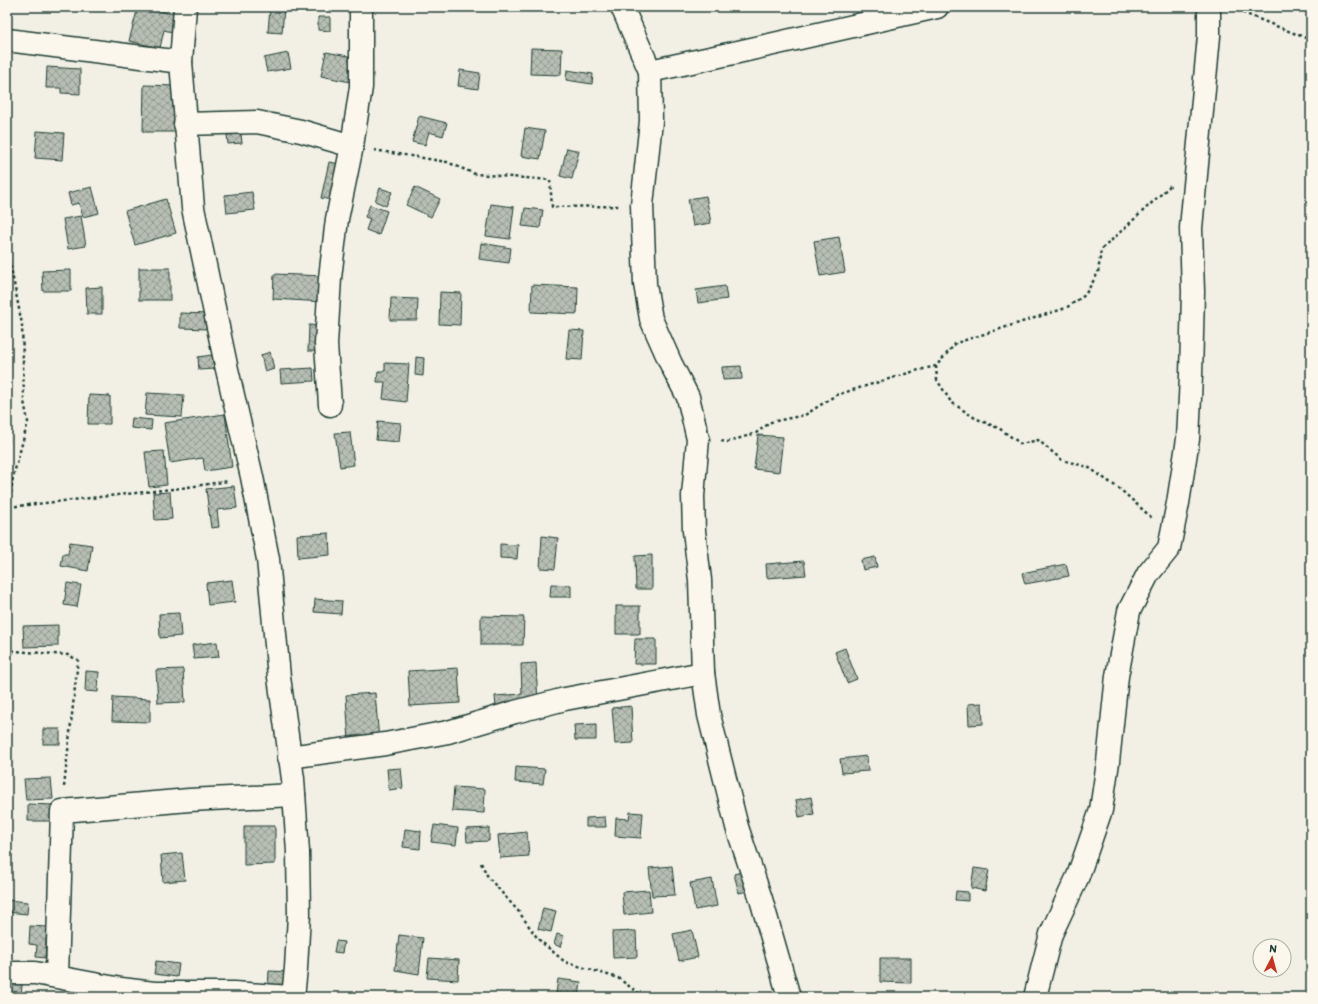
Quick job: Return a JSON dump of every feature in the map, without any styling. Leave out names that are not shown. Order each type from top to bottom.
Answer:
[{"type":"street","points":[[7,973],[35,973],[121,989],[154,993],[234,994],[291,997],[296,968],[299,916],[298,852],[294,795],[279,677],[268,559],[252,477],[192,208],[181,62],[185,7]]},
{"type":"street","points":[[330,405],[326,344],[330,278],[336,219],[352,146],[361,87],[361,7]]},
{"type":"street","points":[[622,7],[650,71],[651,121],[642,205],[645,284],[651,319],[671,364],[688,397],[698,439],[693,496],[694,531],[700,580],[703,673],[708,715],[737,827],[761,899],[788,997]]},
{"type":"street","points":[[650,71],[746,51],[937,7]]},
{"type":"street","points":[[1035,997],[1051,934],[1078,876],[1101,810],[1108,762],[1116,676],[1129,611],[1148,574],[1168,548],[1178,503],[1188,439],[1193,300],[1191,228],[1209,36],[1209,7]]},
{"type":"street","points":[[7,40],[181,62]]},
{"type":"street","points":[[186,124],[258,122],[301,130],[352,146]]},
{"type":"street","points":[[289,756],[385,744],[448,732],[565,699],[703,673]]},
{"type":"street","points":[[57,976],[62,811],[190,800],[294,795]]},
{"type":"path","points":[[1231,7],[1266,23],[1311,40]]},
{"type":"path","points":[[352,146],[447,162],[475,174],[550,180],[552,207],[642,205]]},
{"type":"path","points":[[698,439],[728,442],[756,433],[772,422],[805,415],[836,395],[936,366],[956,343],[1066,308],[1085,295],[1098,273],[1101,250],[1197,160]]},
{"type":"path","points":[[7,248],[22,324],[24,402],[28,422],[13,478],[7,523]]},
{"type":"path","points":[[936,366],[937,380],[951,402],[975,418],[1000,429],[1021,444],[1038,440],[1062,460],[1088,467],[1121,490],[1155,521],[1168,548]]},
{"type":"path","points":[[9,507],[181,488],[252,477]]},
{"type":"path","points":[[7,647],[14,651],[68,655],[78,660],[62,811]]},
{"type":"path","points":[[481,863],[488,877],[519,912],[538,939],[565,962],[618,978],[644,997]]},
{"type":"building","points":[[138,7],[144,7],[176,15],[172,32],[164,30],[160,48],[129,41]]},
{"type":"building","points":[[270,7],[284,8],[282,33],[268,32]]},
{"type":"building","points":[[318,17],[330,17],[330,31],[318,30]]},
{"type":"building","points":[[531,48],[562,49],[561,75],[530,74]]},
{"type":"building","points":[[326,52],[359,58],[355,83],[321,76]]},
{"type":"building","points":[[288,53],[291,68],[267,72],[264,58]]},
{"type":"building","points":[[47,67],[80,69],[80,94],[61,93],[61,88],[46,88]]},
{"type":"building","points":[[460,70],[480,73],[478,89],[458,86]]},
{"type":"building","points":[[567,70],[593,74],[592,84],[566,80]]},
{"type":"building","points":[[144,85],[177,86],[176,132],[143,132]]},
{"type":"building","points":[[419,116],[447,123],[443,136],[429,132],[425,145],[412,142]]},
{"type":"building","points":[[525,128],[545,131],[540,159],[521,156]]},
{"type":"building","points":[[37,131],[64,133],[62,160],[35,158]]},
{"type":"building","points":[[241,134],[242,143],[228,144],[227,135]]},
{"type":"building","points":[[567,148],[579,151],[572,179],[560,176]]},
{"type":"building","points":[[329,162],[340,164],[332,200],[321,198]]},
{"type":"building","points":[[92,187],[99,213],[83,217],[79,203],[71,205],[68,193]]},
{"type":"building","points":[[415,187],[440,199],[431,217],[406,205]]},
{"type":"building","points":[[380,188],[392,192],[386,206],[375,201]]},
{"type":"building","points":[[252,192],[255,210],[227,213],[225,195]]},
{"type":"building","points":[[706,196],[711,223],[693,226],[688,199]]},
{"type":"building","points":[[166,199],[176,233],[135,245],[125,211]]},
{"type":"building","points":[[491,204],[514,207],[510,239],[486,236]]},
{"type":"building","points":[[370,205],[387,211],[379,235],[366,230],[370,219],[365,217]]},
{"type":"building","points":[[525,208],[543,210],[540,228],[522,226]]},
{"type":"building","points":[[81,216],[86,246],[68,249],[63,219]]},
{"type":"building","points":[[839,237],[845,272],[820,276],[814,241]]},
{"type":"building","points":[[481,243],[511,248],[509,263],[479,259]]},
{"type":"building","points":[[139,268],[170,268],[170,300],[139,300]]},
{"type":"building","points":[[71,270],[71,291],[43,291],[42,271]]},
{"type":"building","points":[[274,274],[325,276],[324,302],[273,299]]},
{"type":"building","points":[[532,285],[578,287],[577,314],[531,312]]},
{"type":"building","points":[[725,286],[727,299],[698,303],[696,290]]},
{"type":"building","points":[[102,287],[102,314],[87,314],[86,288]]},
{"type":"building","points":[[440,292],[461,293],[460,325],[439,324]]},
{"type":"building","points":[[391,298],[418,299],[417,320],[390,320]]},
{"type":"building","points":[[180,313],[208,314],[208,329],[180,328]]},
{"type":"building","points":[[309,325],[322,326],[320,351],[308,351]]},
{"type":"building","points":[[569,330],[584,331],[582,360],[566,359]]},
{"type":"building","points":[[270,352],[274,369],[265,372],[261,355]]},
{"type":"building","points":[[212,355],[214,369],[199,370],[198,357]]},
{"type":"building","points":[[416,357],[424,358],[423,376],[415,375]]},
{"type":"building","points":[[385,363],[409,364],[406,402],[383,399],[385,382],[377,382],[378,371],[385,371]]},
{"type":"building","points":[[741,366],[742,379],[723,380],[722,367]]},
{"type":"building","points":[[313,368],[314,381],[281,383],[280,370]]},
{"type":"building","points":[[147,393],[184,395],[182,417],[145,415]]},
{"type":"building","points":[[89,395],[110,396],[110,424],[88,424]]},
{"type":"building","points":[[7,404],[9,404],[9,443],[7,443]]},
{"type":"building","points":[[225,414],[232,467],[205,471],[203,458],[170,463],[164,423]]},
{"type":"building","points":[[132,418],[152,420],[151,430],[131,428]]},
{"type":"building","points":[[378,421],[401,423],[399,442],[376,440]]},
{"type":"building","points":[[350,432],[354,465],[340,467],[335,433]]},
{"type":"building","points":[[758,435],[783,437],[779,472],[754,469]]},
{"type":"building","points":[[164,451],[167,485],[149,487],[145,452]]},
{"type":"building","points":[[234,486],[237,508],[217,510],[219,527],[211,528],[206,489]]},
{"type":"building","points":[[170,492],[172,519],[155,520],[153,493]]},
{"type":"building","points":[[329,533],[330,555],[298,558],[297,535]]},
{"type":"building","points":[[542,536],[558,538],[555,569],[540,568]]},
{"type":"building","points":[[70,542],[92,545],[88,571],[61,566],[63,554],[68,554]]},
{"type":"building","points":[[500,544],[518,545],[517,559],[500,558]]},
{"type":"building","points":[[652,555],[652,589],[636,589],[635,556]]},
{"type":"building","points":[[875,557],[877,567],[863,570],[861,560]]},
{"type":"building","points":[[804,561],[806,575],[767,578],[766,564]]},
{"type":"building","points":[[1066,564],[1069,576],[1025,584],[1022,573]]},
{"type":"building","points":[[232,580],[235,602],[208,605],[206,583]]},
{"type":"building","points":[[67,583],[81,585],[77,607],[64,605]]},
{"type":"building","points":[[551,584],[571,585],[571,597],[550,597]]},
{"type":"building","points":[[315,599],[342,601],[341,614],[314,612]]},
{"type":"building","points":[[616,606],[640,606],[640,634],[616,634]]},
{"type":"building","points":[[179,613],[181,636],[160,638],[159,614]]},
{"type":"building","points":[[481,616],[524,617],[523,645],[481,645]]},
{"type":"building","points":[[58,625],[58,646],[24,647],[23,626]]},
{"type":"building","points":[[635,639],[656,639],[656,664],[634,664]]},
{"type":"building","points":[[217,642],[219,657],[194,659],[192,645]]},
{"type":"building","points":[[845,648],[857,679],[847,683],[835,652]]},
{"type":"building","points":[[536,663],[538,705],[496,707],[495,696],[522,694],[521,664]]},
{"type":"building","points":[[458,668],[460,703],[410,706],[408,671]]},
{"type":"building","points":[[183,669],[185,702],[158,703],[156,670]]},
{"type":"building","points":[[86,671],[99,672],[98,692],[85,691]]},
{"type":"building","points":[[375,693],[379,740],[349,742],[346,695]]},
{"type":"building","points":[[113,697],[150,699],[150,722],[112,721]]},
{"type":"building","points":[[982,703],[983,724],[969,725],[968,704]]},
{"type":"building","points":[[631,706],[633,743],[615,744],[612,708]]},
{"type":"building","points":[[596,724],[596,740],[575,740],[574,725]]},
{"type":"building","points":[[43,729],[60,729],[60,744],[43,744]]},
{"type":"building","points":[[867,756],[868,771],[842,773],[840,759]]},
{"type":"building","points":[[516,767],[545,769],[543,784],[515,782]]},
{"type":"building","points":[[401,768],[403,788],[389,790],[387,769]]},
{"type":"building","points":[[51,778],[53,799],[26,800],[24,779]]},
{"type":"building","points":[[454,787],[485,789],[484,813],[452,811]]},
{"type":"building","points":[[811,797],[814,814],[799,817],[796,800]]},
{"type":"building","points":[[28,804],[53,805],[53,821],[28,821]]},
{"type":"building","points":[[630,812],[643,813],[641,838],[615,836],[616,818],[629,819]]},
{"type":"building","points":[[605,817],[606,827],[586,827],[586,818]]},
{"type":"building","points":[[434,825],[458,828],[456,845],[431,842]]},
{"type":"building","points":[[244,826],[275,826],[275,864],[244,865]]},
{"type":"building","points":[[489,828],[489,841],[467,842],[466,829]]},
{"type":"building","points":[[405,829],[421,831],[420,849],[403,847]]},
{"type":"building","points":[[527,832],[529,856],[500,858],[498,835]]},
{"type":"building","points":[[182,853],[185,880],[163,882],[161,855]]},
{"type":"building","points":[[7,857],[10,857],[7,890]]},
{"type":"building","points":[[672,866],[675,895],[652,896],[649,868]]},
{"type":"building","points":[[974,868],[989,870],[985,891],[971,888]]},
{"type":"building","points":[[749,870],[753,890],[739,893],[734,874]]},
{"type":"building","points":[[712,879],[717,906],[695,910],[690,883]]},
{"type":"building","points":[[649,890],[651,912],[624,915],[622,892]]},
{"type":"building","points":[[956,891],[968,892],[968,901],[955,900]]},
{"type":"building","points":[[7,900],[28,902],[27,914],[7,912]]},
{"type":"building","points":[[543,908],[556,911],[551,932],[538,929]]},
{"type":"building","points":[[30,926],[47,927],[45,958],[36,957],[37,945],[29,944]]},
{"type":"building","points":[[692,930],[698,957],[679,961],[673,934]]},
{"type":"building","points":[[636,931],[637,957],[613,958],[612,932]]},
{"type":"building","points":[[557,934],[564,936],[560,947],[554,944]]},
{"type":"building","points":[[399,935],[423,938],[419,974],[395,970]]},
{"type":"building","points":[[336,941],[344,942],[342,953],[334,952]]},
{"type":"building","points":[[429,958],[459,960],[458,980],[427,978]]},
{"type":"building","points":[[880,958],[911,958],[911,983],[880,982]]},
{"type":"building","points":[[156,961],[179,964],[177,977],[154,974]]},
{"type":"building","points":[[269,971],[291,972],[289,988],[268,987]]},
{"type":"building","points":[[558,979],[581,982],[579,997],[556,994]]},
{"type":"building","points":[[7,983],[22,985],[21,997],[7,997]]},
{"type":"building","points":[[41,994],[63,997],[41,997]]}]
